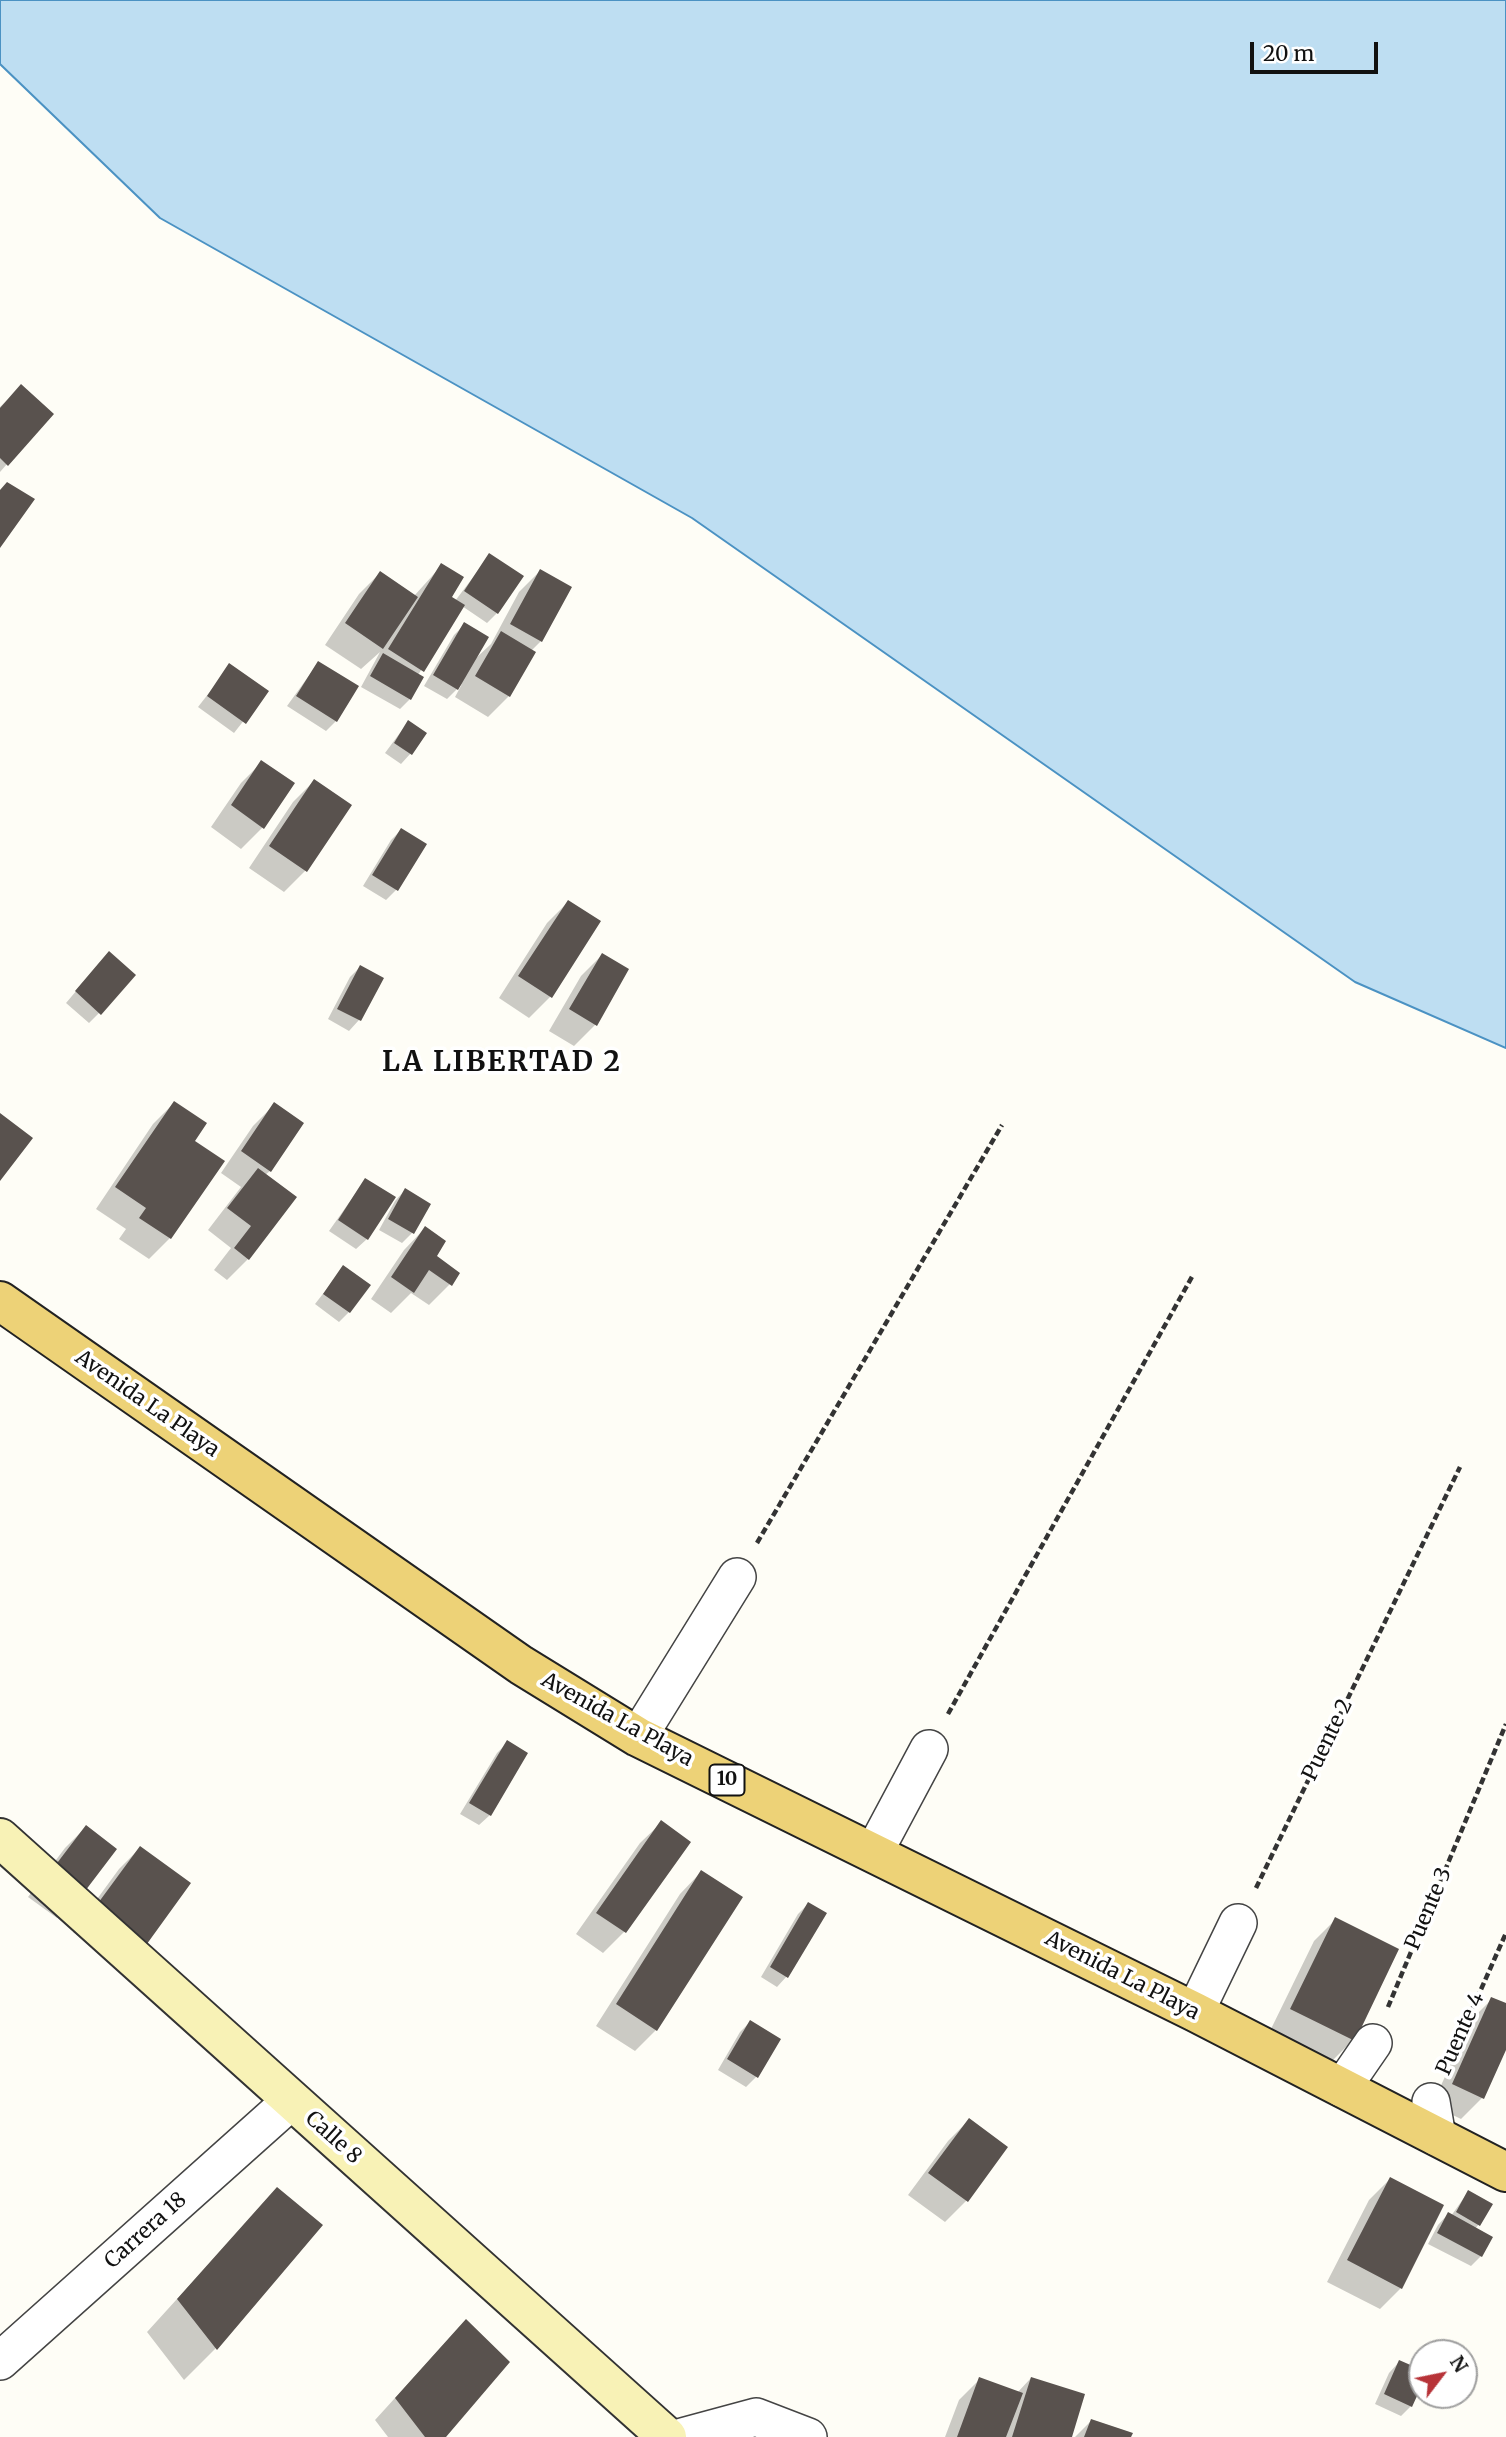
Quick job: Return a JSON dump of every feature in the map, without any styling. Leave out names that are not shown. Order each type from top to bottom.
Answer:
[{"type":"main road","name":"Avenida La Playa","points":[[0,1301],[521,1665],[638,1737],[1195,2012],[1342,2088],[1434,2120],[1506,2172]]},
{"type":"street","points":[[638,1737],[737,1577]]},
{"type":"street","points":[[874,1852],[929,1749]]},
{"type":"street","name":"Calle 8","points":[[0,1838],[667,2437]]},
{"type":"street","points":[[1195,2012],[1238,1923]]},
{"type":"street","points":[[1342,2088],[1373,2043]]},
{"type":"street","name":"Carrera 18","points":[[0,2361],[291,2101]]},
{"type":"street","points":[[682,2437],[756,2417],[808,2437]]},
{"type":"path","points":[[737,1577],[1002,1125]]},
{"type":"path","points":[[929,1749],[1193,1275]]},
{"type":"path","name":"Puente 2","points":[[1238,1923],[1460,1467]]},
{"type":"path","name":"Puente 3","points":[[1373,2043],[1506,1724]]},
{"type":"path","name":"Puente 4","points":[[1434,2120],[1506,1933]]},
{"type":"water","points":[[0,0],[1506,0],[1506,1048],[1355,982],[692,518],[160,218],[0,64]]},
{"type":"building","points":[[21,384],[54,414],[8,466],[0,458],[0,408]]},
{"type":"building","points":[[7,482],[35,499],[0,548],[0,490]]},
{"type":"building","points":[[489,553],[524,576],[498,614],[464,591]]},
{"type":"building","points":[[441,563],[464,577],[452,597],[465,605],[424,672],[388,649]]},
{"type":"building","points":[[540,569],[572,587],[542,642],[510,624]]},
{"type":"building","points":[[380,571],[418,597],[383,649],[345,623]]},
{"type":"building","points":[[464,622],[489,637],[458,690],[433,675]]},
{"type":"building","points":[[501,631],[536,652],[510,697],[475,676]]},
{"type":"building","points":[[383,653],[424,677],[411,700],[370,676]]},
{"type":"building","points":[[318,661],[359,686],[337,722],[296,696]]},
{"type":"building","points":[[229,663],[269,691],[246,724],[207,696]]},
{"type":"building","points":[[408,720],[427,733],[412,755],[394,743]]},
{"type":"building","points":[[261,760],[295,783],[264,829],[231,805]]},
{"type":"building","points":[[314,779],[352,805],[307,872],[269,846]]},
{"type":"building","points":[[401,828],[427,844],[398,891],[372,875]]},
{"type":"building","points":[[568,900],[601,921],[552,998],[518,976]]},
{"type":"building","points":[[109,951],[136,975],[101,1015],[75,991]]},
{"type":"building","points":[[602,953],[629,969],[597,1026],[569,1009]]},
{"type":"building","points":[[360,965],[384,978],[361,1021],[337,1009]]},
{"type":"building","points":[[174,1101],[207,1123],[195,1141],[225,1161],[171,1239],[139,1218],[146,1208],[115,1187]]},
{"type":"building","points":[[274,1102],[304,1123],[271,1172],[241,1151]]},
{"type":"building","points":[[0,1113],[33,1138],[0,1181]]},
{"type":"building","points":[[258,1168],[297,1197],[249,1260],[234,1248],[251,1226],[227,1208]]},
{"type":"building","points":[[365,1178],[396,1197],[368,1240],[338,1220]]},
{"type":"building","points":[[405,1188],[431,1204],[414,1234],[388,1219]]},
{"type":"building","points":[[425,1226],[446,1241],[437,1256],[460,1273],[452,1286],[429,1270],[414,1293],[391,1277]]},
{"type":"building","points":[[343,1265],[371,1285],[350,1313],[323,1294]]},
{"type":"building","points":[[507,1740],[528,1753],[491,1816],[469,1803]]},
{"type":"building","points":[[661,1820],[691,1842],[626,1933],[596,1913]]},
{"type":"building","points":[[86,1825],[117,1849],[79,1899],[48,1875]]},
{"type":"building","points":[[140,1846],[191,1883],[144,1948],[93,1910]]},
{"type":"building","points":[[701,1870],[743,1897],[657,2031],[616,2004]]},
{"type":"building","points":[[808,1902],[827,1913],[788,1978],[770,1967]]},
{"type":"building","points":[[1335,1917],[1399,1949],[1355,2041],[1290,2009]]},
{"type":"building","points":[[1491,1997],[1506,2003],[1506,2050],[1484,2099],[1452,2084]]},
{"type":"building","points":[[750,2020],[781,2039],[758,2078],[727,2059]]},
{"type":"building","points":[[969,2118],[1008,2147],[968,2202],[928,2173]]},
{"type":"building","points":[[1390,2177],[1444,2205],[1402,2289],[1347,2260]]},
{"type":"building","points":[[277,2187],[323,2225],[217,2350],[177,2299]]},
{"type":"building","points":[[1468,2190],[1493,2204],[1480,2226],[1456,2212]]},
{"type":"building","points":[[1448,2212],[1493,2237],[1482,2257],[1437,2233]]},
{"type":"building","points":[[466,2319],[510,2362],[446,2437],[425,2437],[395,2398]]},
{"type":"building","points":[[1399,2360],[1408,2364],[1408,2405],[1384,2394]]},
{"type":"building","points":[[979,2377],[1023,2393],[1006,2437],[957,2437]]},
{"type":"building","points":[[1031,2377],[1085,2394],[1072,2437],[1012,2437]]},
{"type":"building","points":[[1091,2419],[1133,2433],[1131,2437],[1084,2437]]},
{"type":"district","name":"LA LIBERTAD 2","points":[[502,1063]]}]
